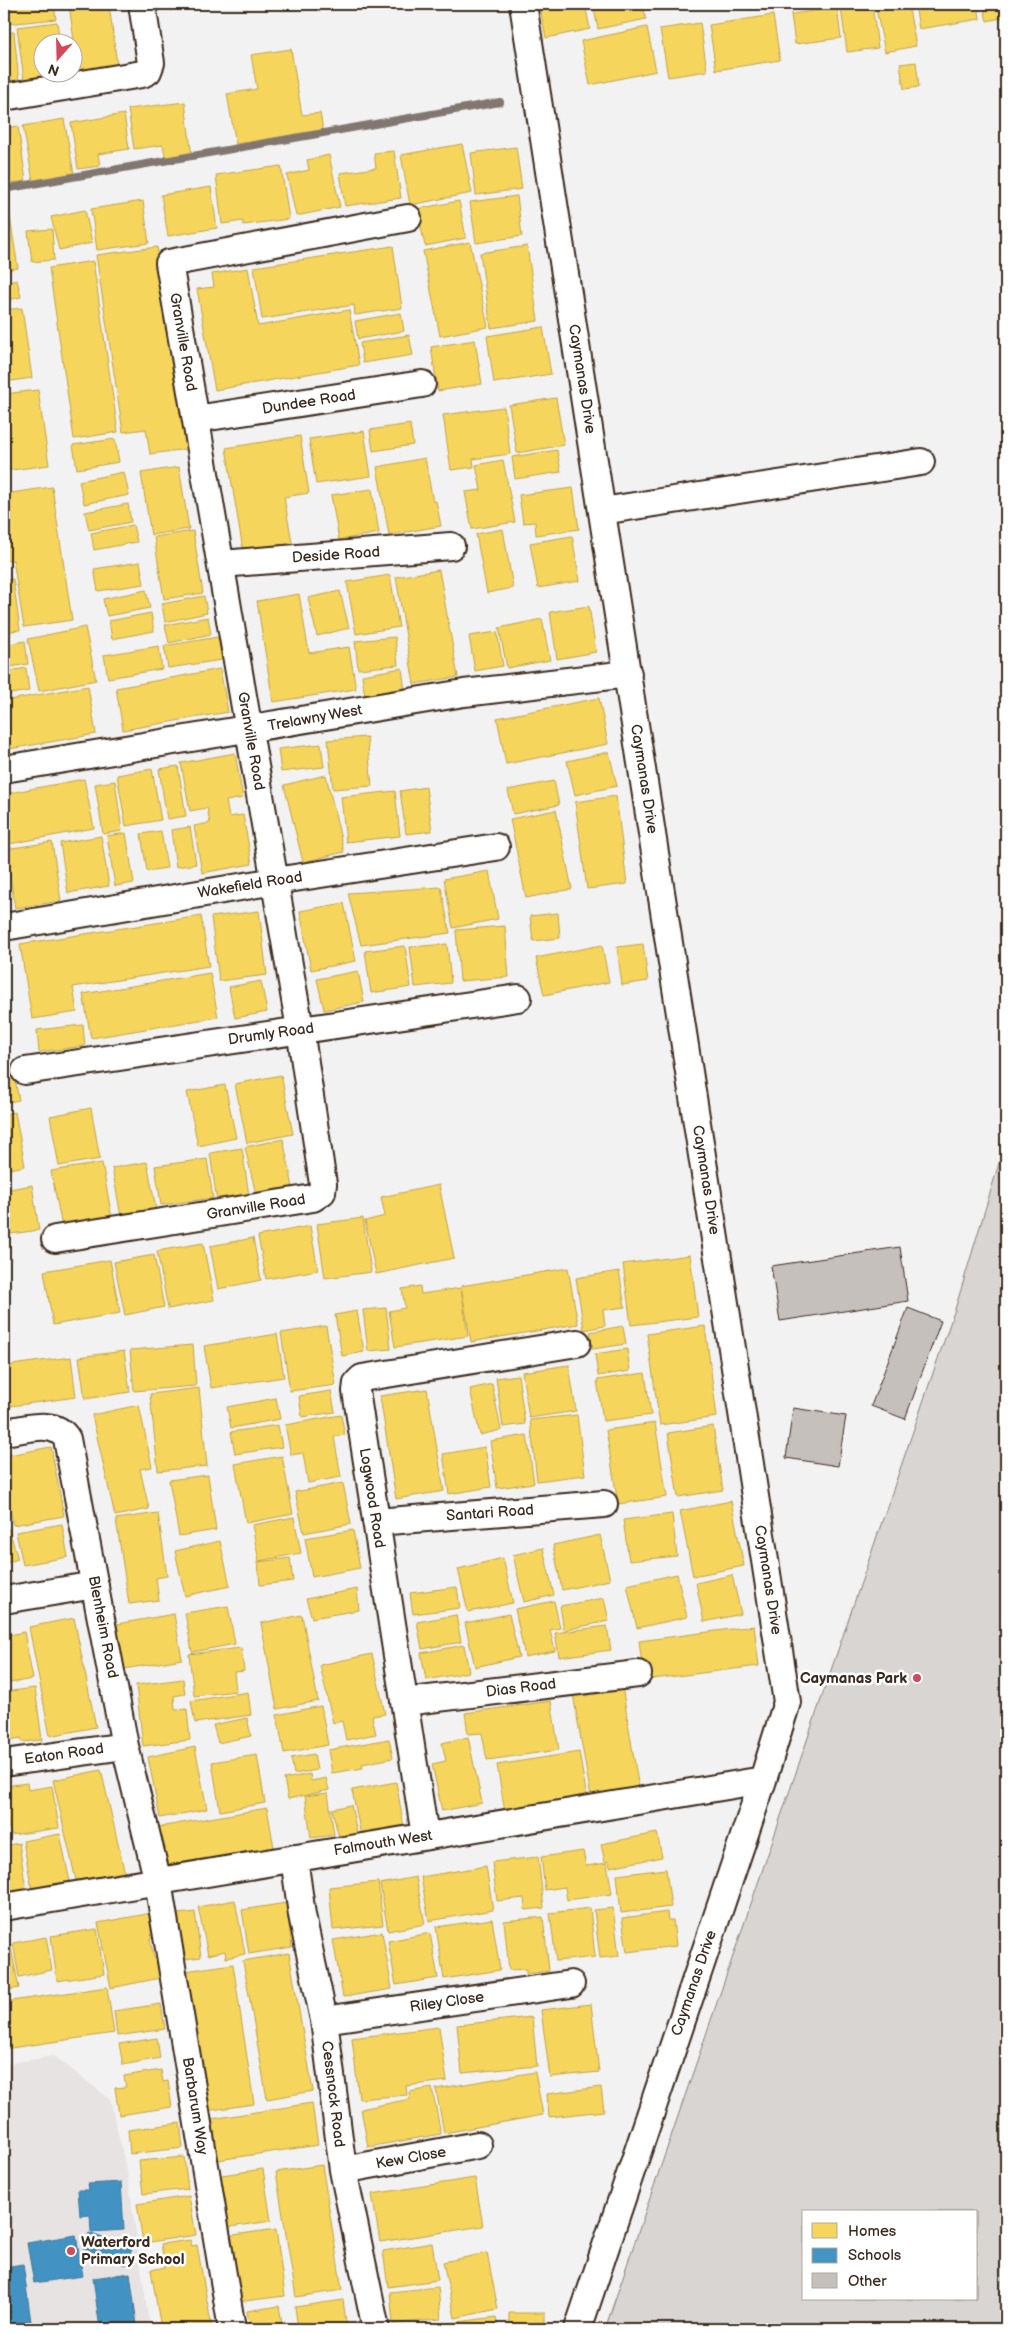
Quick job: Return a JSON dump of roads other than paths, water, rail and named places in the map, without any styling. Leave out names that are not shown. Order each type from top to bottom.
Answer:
[{"type":"street","points":[[4,97],[142,74],[148,71],[150,63],[142,4]]},
{"type":"street","name":"Caymanas Drive","points":[[523,4],[787,1702],[763,1780],[578,2329]]},
{"type":"street","name":"Granville Road","points":[[55,1239],[313,1198],[322,1192],[323,1184],[300,1029],[169,263],[408,218]]},
{"type":"street","name":"Dundee Road","points":[[196,419],[422,384]]},
{"type":"street","points":[[602,511],[921,462]]},
{"type":"street","name":"Deside Road","points":[[221,564],[451,546]]},
{"type":"street","name":"Trelawny West","points":[[4,768],[464,693],[628,674]]},
{"type":"street","name":"Wakefield Road","points":[[4,927],[275,881],[496,847]]},
{"type":"street","name":"Drumly Road","points":[[25,1071],[518,998]]},
{"type":"street","name":"Logwood Road","points":[[425,1836],[356,1391],[357,1383],[362,1378],[578,1343]]},
{"type":"street","name":"Blenheim Road","points":[[4,1432],[53,1426],[62,1430],[67,1439],[125,1746],[158,1882]]},
{"type":"street","name":"Santari Road","points":[[376,1522],[604,1504]]},
{"type":"street","points":[[4,1600],[95,1585]]},
{"type":"street","name":"Dias Road","points":[[404,1702],[638,1674]]},
{"type":"street","name":"Eaton Road","points":[[4,1763],[125,1746]]},
{"type":"street","name":"Falmouth West","points":[[4,1907],[763,1780]]},
{"type":"street","name":"Cessnock Road","points":[[294,1858],[302,1915],[324,2020],[343,2170],[376,2329]]},
{"type":"street","name":"Barbarum Way","points":[[158,1882],[232,2329]]},
{"type":"street","name":"Riley Close","points":[[324,2020],[571,1984]]},
{"type":"street","name":"Kew Close","points":[[343,2170],[478,2145]]},
{"type":"waterway","points":[[4,189],[500,102]]},
{"type":"place","name":"Caymanas Park","points":[[917,1678]]},
{"type":"place","name":"Waterford Primary School","points":[[71,2251]]}]
